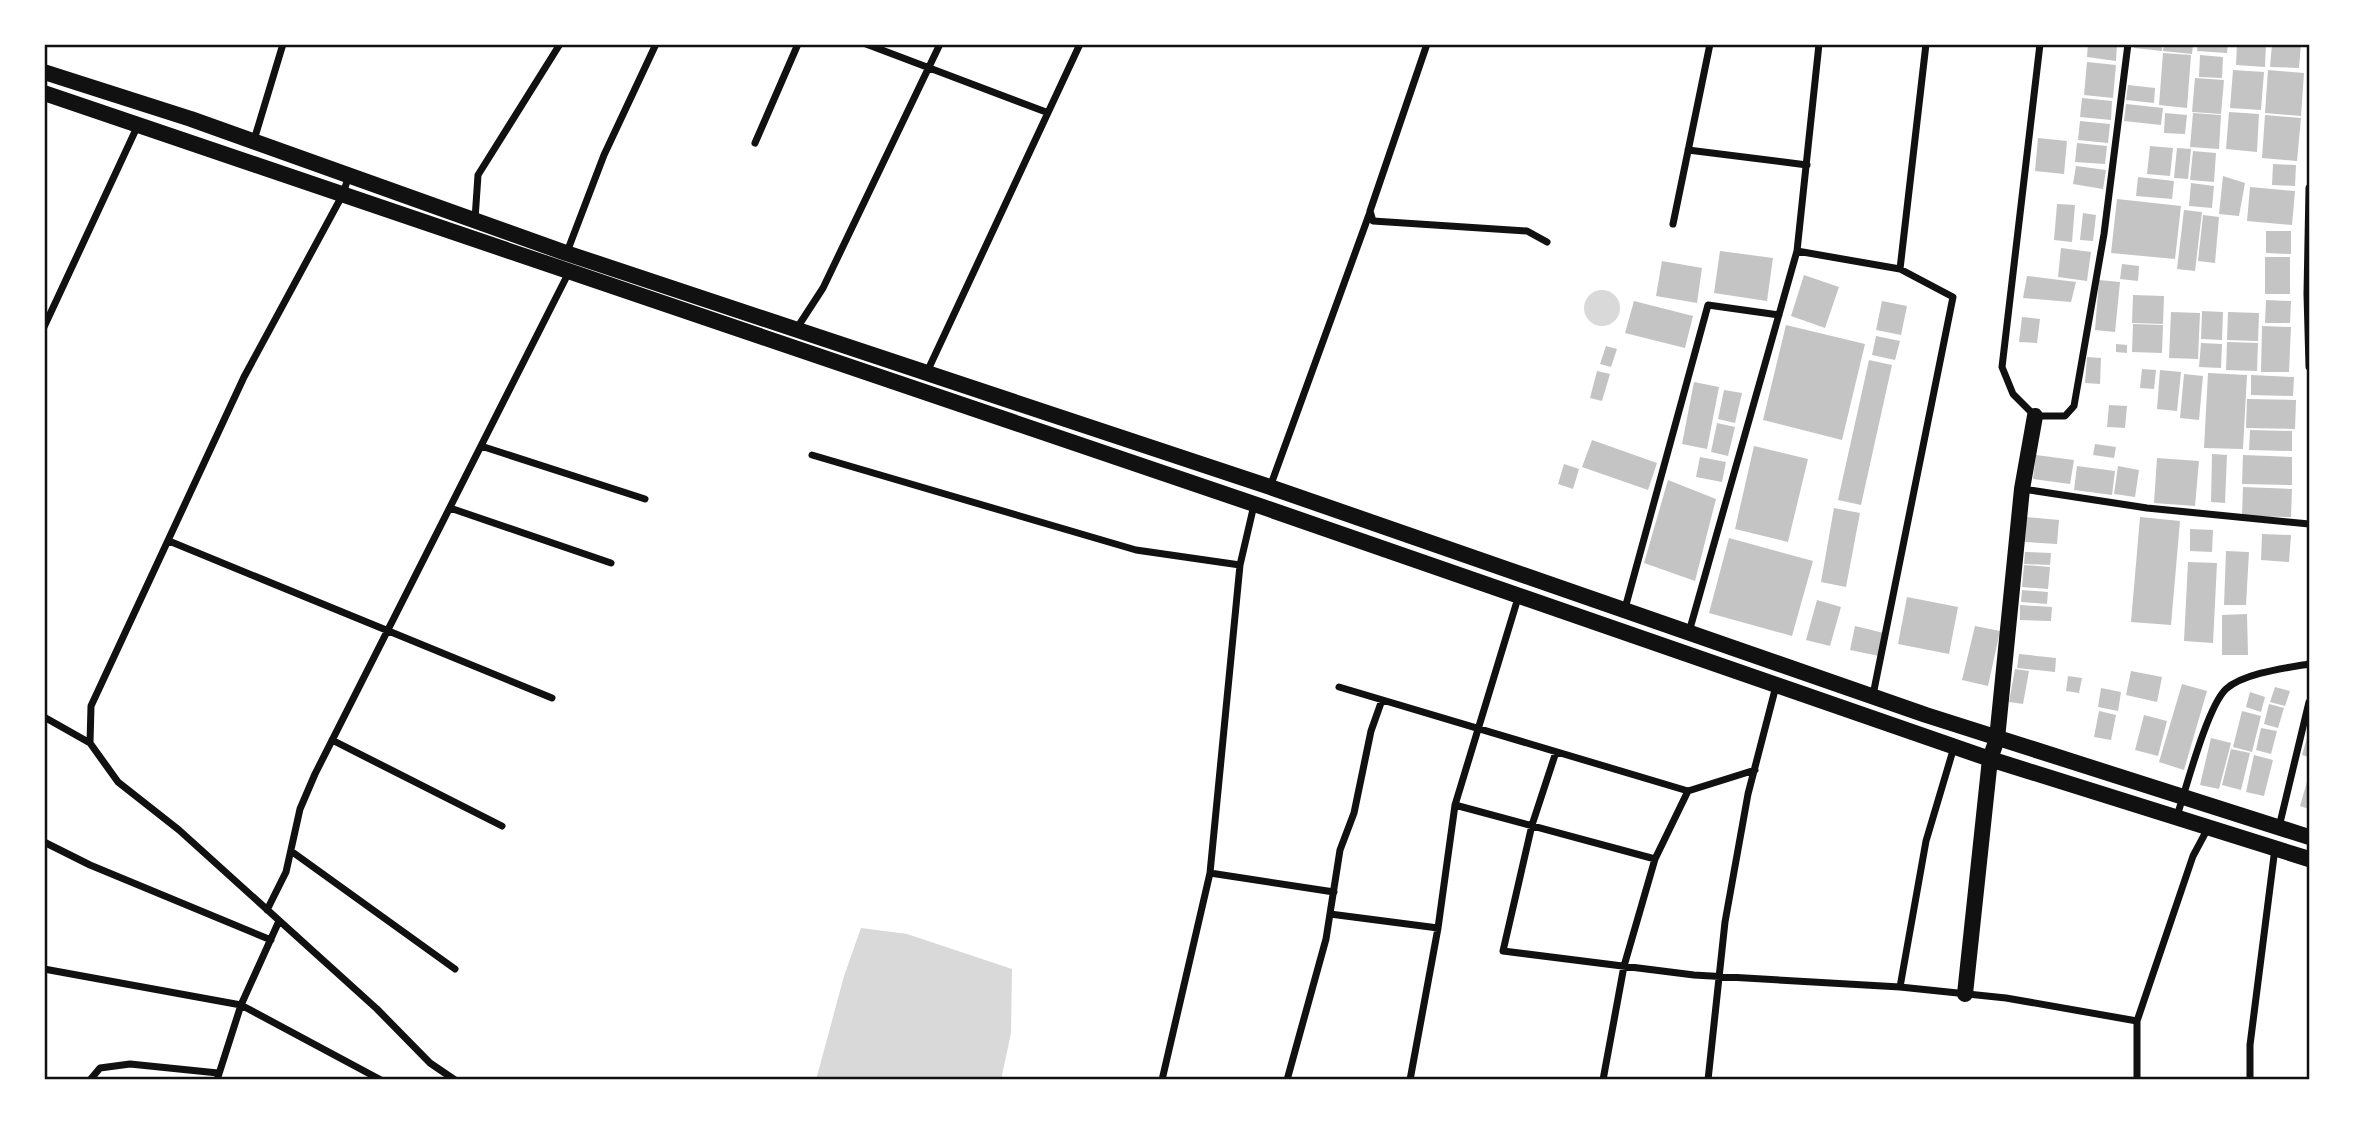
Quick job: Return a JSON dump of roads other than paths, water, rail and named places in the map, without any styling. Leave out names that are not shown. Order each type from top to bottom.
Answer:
[{"type":"main road","points":[[44,72],[254,141],[566,253],[1270,487],[1689,635],[1997,739],[2309,836]]},
{"type":"main road","points":[[44,93],[1254,504],[1518,598],[1954,747],[2309,859]]},
{"type":"main road","points":[[1965,994],[1990,759],[1997,739],[2022,489],[2035,416]]},
{"type":"main road","points":[[1919,735],[1926,715]]},
{"type":"street","points":[[254,141],[283,44]]},
{"type":"street","points":[[475,220],[478,176],[560,44]]},
{"type":"street","points":[[566,253],[604,155],[656,44]]},
{"type":"street","points":[[755,143],[798,44]]},
{"type":"street","points":[[866,44],[1046,112]]},
{"type":"street","points":[[797,329],[823,288],[940,44]]},
{"type":"street","points":[[927,372],[1080,44]]},
{"type":"street","points":[[1270,487],[1427,44]]},
{"type":"street","points":[[1673,224],[1710,44]]},
{"type":"street","points":[[1689,635],[1797,251],[1819,44]]},
{"type":"street","points":[[1900,269],[1926,44]]},
{"type":"street","points":[[2040,44],[2002,368],[2013,394],[2035,416],[2065,416],[2074,406],[2104,234],[2128,44]]},
{"type":"street","points":[[44,327],[138,124]]},
{"type":"street","points":[[1688,150],[1807,165]]},
{"type":"street","points":[[90,743],[91,706],[244,377],[343,194],[349,175]]},
{"type":"street","points":[[2309,188],[2309,367]]},
{"type":"street","points":[[1370,211],[1373,220],[1527,231],[1547,242]]},
{"type":"street","points":[[1797,251],[1900,269],[1953,297],[1873,696]]},
{"type":"street","points":[[267,910],[286,872],[300,809],[332,740],[569,272]]},
{"type":"street","points":[[1624,612],[1708,305],[1779,315]]},
{"type":"street","points":[[481,446],[645,499]]},
{"type":"street","points":[[812,455],[1136,550],[1240,565]]},
{"type":"street","points":[[2022,489],[2147,508],[2309,524]]},
{"type":"street","points":[[1162,1080],[1210,873],[1240,565],[1254,504]]},
{"type":"street","points":[[450,508],[611,564]]},
{"type":"street","points":[[169,541],[552,698]]},
{"type":"street","points":[[1410,1080],[1438,928],[1455,805],[1518,598]]},
{"type":"street","points":[[2177,817],[2205,729],[2226,689],[2260,673],[2309,664]]},
{"type":"street","points":[[1708,1080],[1725,922],[1755,770],[1776,686]]},
{"type":"street","points":[[1339,687],[1688,791],[1755,770]]},
{"type":"street","points":[[1287,1080],[1330,914],[1340,850],[1354,813],[1371,731],[1382,700]]},
{"type":"street","points":[[2279,827],[2309,702]]},
{"type":"street","points":[[44,717],[90,743],[118,782],[179,830],[377,1009],[430,1063],[455,1080]]},
{"type":"street","points":[[332,740],[502,826]]},
{"type":"street","points":[[1900,987],[1926,841],[1954,747]]},
{"type":"street","points":[[1556,752],[1532,825],[1503,951],[1720,976],[1900,987],[1965,994],[2137,1021]]},
{"type":"street","points":[[1603,1080],[1624,966],[1655,859],[1688,791]]},
{"type":"street","points":[[1455,805],[1655,859]]},
{"type":"street","points":[[2137,1080],[2137,1021],[2193,856],[2208,827]]},
{"type":"street","points":[[44,842],[90,865],[271,940]]},
{"type":"street","points":[[2250,1080],[2250,1045],[2275,848]]},
{"type":"street","points":[[291,851],[455,969]]},
{"type":"street","points":[[1210,873],[1334,892]]},
{"type":"street","points":[[1330,914],[1438,928]]},
{"type":"street","points":[[90,1080],[100,1068],[130,1064],[218,1077],[241,1005],[279,921]]},
{"type":"street","points":[[44,969],[241,1005],[381,1080]]}]
